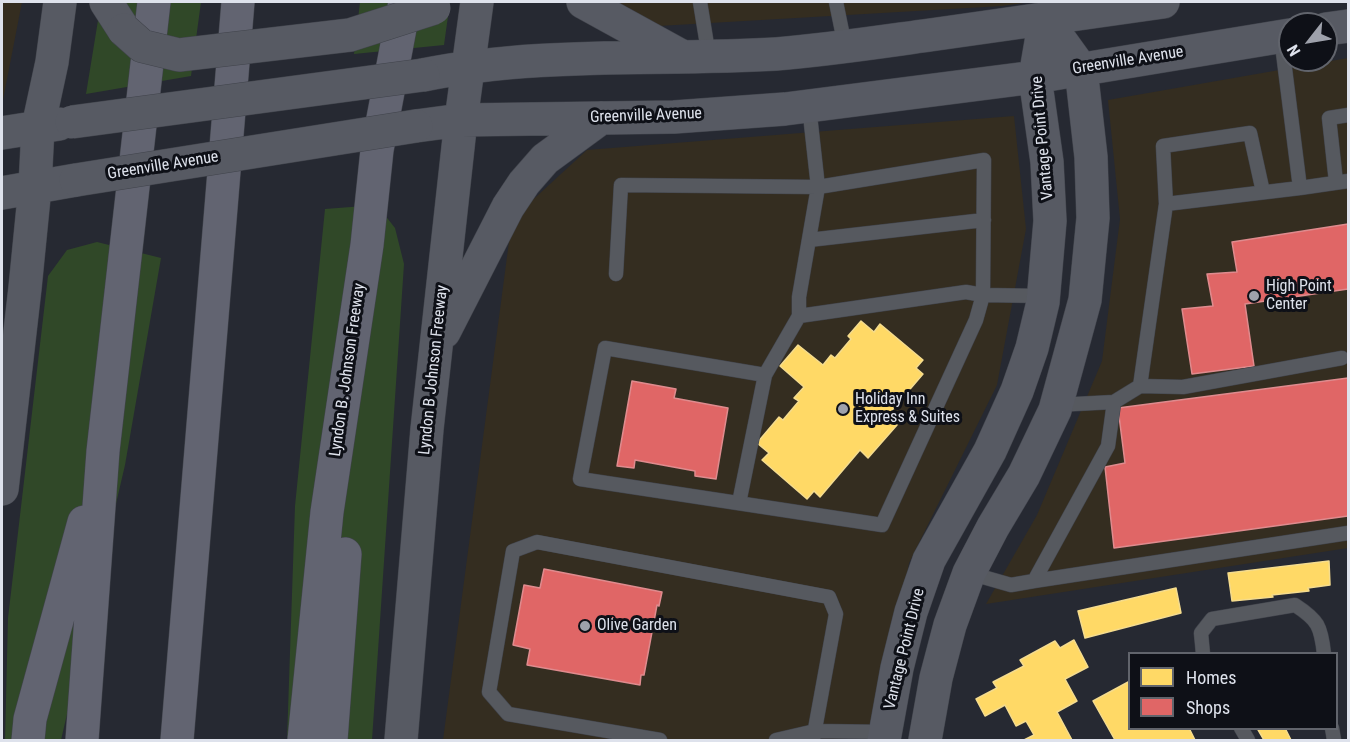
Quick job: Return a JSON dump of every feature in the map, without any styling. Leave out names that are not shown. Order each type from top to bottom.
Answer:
[{"type":"highway","points":[[82,741],[103,451],[154,2]]},
{"type":"highway","points":[[177,741],[238,2]]},
{"type":"highway","name":"Lyndon B. Johnson Freeway","points":[[304,741],[327,512],[367,245],[377,150],[427,4]]},
{"type":"highway","points":[[331,741],[367,245]]},
{"type":"highway","points":[[28,741],[30,719],[103,451]]},
{"type":"main road","points":[[2,489],[35,187],[38,127],[52,62],[60,2]]},
{"type":"main road","points":[[106,2],[124,30],[142,46],[179,55],[350,35],[427,4]]},
{"type":"main road","name":"Lyndon B Johnson Freeway","points":[[402,741],[436,347],[467,66],[477,2]]},
{"type":"main road","points":[[583,2],[697,58]]},
{"type":"main road","points":[[2,133],[423,75],[467,66],[580,58],[697,58],[780,53],[1163,2]]},
{"type":"main road","points":[[925,741],[936,678],[950,625],[969,573],[1024,475],[1056,405],[1086,300],[1093,218],[1091,157],[1081,69],[1045,19]]},
{"type":"main road","name":"Vantage Point Drive","points":[[885,736],[910,612],[929,560],[990,451],[1017,391],[1032,348],[1043,296],[1050,221],[1047,162],[1035,77],[1045,19]]},
{"type":"main road","name":"Greenville Avenue","points":[[2,193],[461,120],[674,117],[809,106],[1035,77],[1278,37]]},
{"type":"main road","points":[[436,347],[508,207],[524,183],[545,159],[601,118]]},
{"type":"main road","points":[[2,278],[19,343]]},
{"type":"main road","points":[[929,560],[969,573]]},
{"type":"lane","points":[[697,58],[700,2]]},
{"type":"lane","points":[[836,2],[845,46]]},
{"type":"lane","points":[[1289,72],[1300,188]]},
{"type":"lane","points":[[739,503],[765,375],[799,316],[818,187],[809,106]]},
{"type":"lane","points":[[1166,204],[1342,182],[1329,118],[1348,116]]},
{"type":"lane","points":[[1140,386],[1166,204],[1163,146],[1250,132],[1263,192]]},
{"type":"lane","points":[[616,274],[621,185],[818,187],[984,160],[983,295],[976,320],[882,525],[580,479],[605,348],[765,375]]},
{"type":"lane","points":[[809,240],[984,220]]},
{"type":"lane","points":[[799,316],[966,292],[983,295],[1043,296]]},
{"type":"lane","points":[[1056,405],[1114,402],[1140,386],[1183,387],[1341,358]]},
{"type":"lane","points":[[1034,581],[1115,434],[1114,402]]},
{"type":"lane","points":[[969,573],[1011,585],[1348,533]]},
{"type":"lane","points":[[660,741],[508,714],[489,692],[513,551],[537,542],[829,597],[836,614],[814,736]]},
{"type":"lane","points":[[1203,652],[1201,633],[1212,619],[1294,605],[1312,616],[1322,634],[1324,652]]},
{"type":"lane","points":[[776,741],[814,736],[885,736]]},
{"type":"shaded area","points":[[2,2],[22,2],[2,105]]},
{"type":"shaded area","points":[[577,2],[1031,2],[1002,6],[607,29]]},
{"type":"shaded area","points":[[1348,58],[1348,548],[986,604],[1037,515],[1102,361],[1120,219],[1108,100],[1278,70],[1338,72],[1338,60]]},
{"type":"shaded area","points":[[1014,116],[1026,229],[997,385],[909,563],[878,740],[443,740],[512,219],[587,150]]},
{"type":"green space","points":[[101,2],[201,2],[191,76],[86,94]]},
{"type":"green space","points":[[360,2],[450,2],[444,45],[354,54]]},
{"type":"green space","points":[[377,205],[395,228],[404,264],[372,740],[287,740],[295,506],[325,209]]},
{"type":"green space","points":[[97,242],[161,258],[125,465],[61,740],[5,740],[8,618],[48,276],[67,250]]},
{"type":"building: Homes","name":"Holiday Inn Express & Suites","points":[[861,321],[874,332],[880,324],[923,360],[916,368],[923,374],[887,416],[897,425],[868,458],[860,450],[820,497],[814,491],[807,499],[762,460],[769,453],[757,443],[779,417],[783,420],[799,401],[794,398],[804,387],[780,366],[798,345],[823,365],[831,355],[835,358],[851,339],[848,336]]},
{"type":"building: Homes","points":[[1329,561],[1330,585],[1308,588],[1309,591],[1272,595],[1273,597],[1232,601],[1228,573]]},
{"type":"building: Homes","points":[[1176,588],[1181,613],[1085,638],[1078,611]]},
{"type":"building: Homes","points":[[1074,640],[1088,667],[1065,679],[1077,701],[1057,712],[1072,740],[1024,740],[1034,735],[1026,721],[1016,726],[1005,705],[985,716],[976,699],[997,688],[993,682],[1024,666],[1020,660],[1055,641],[1060,648]]},
{"type":"building: Homes","points":[[1128,682],[1128,730],[1190,730],[1195,740],[1115,740],[1093,701]]},
{"type":"building: Homes","points":[[1258,730],[1286,730],[1291,740],[1264,740]]},
{"type":"building: Shops","name":"High Point Center","points":[[1348,224],[1348,289],[1245,304],[1254,366],[1192,374],[1182,309],[1213,306],[1207,274],[1237,272],[1232,242]]},
{"type":"building: Shops","points":[[1348,378],[1348,516],[1114,548],[1105,467],[1125,463],[1118,408]]},
{"type":"building: Shops","points":[[632,381],[676,389],[674,398],[728,408],[716,479],[695,476],[695,471],[635,460],[634,468],[617,466]]},
{"type":"building: Shops","name":"Olive Garden","points":[[544,569],[662,592],[659,606],[657,605],[644,675],[641,675],[640,685],[527,665],[530,649],[513,645],[524,585],[540,588]]},
{"type":"place","name":"High Point Center","points":[[1254,296]]},
{"type":"place","name":"Holiday Inn Express & Suites","points":[[843,409]]},
{"type":"place","name":"Olive Garden","points":[[585,626]]}]
